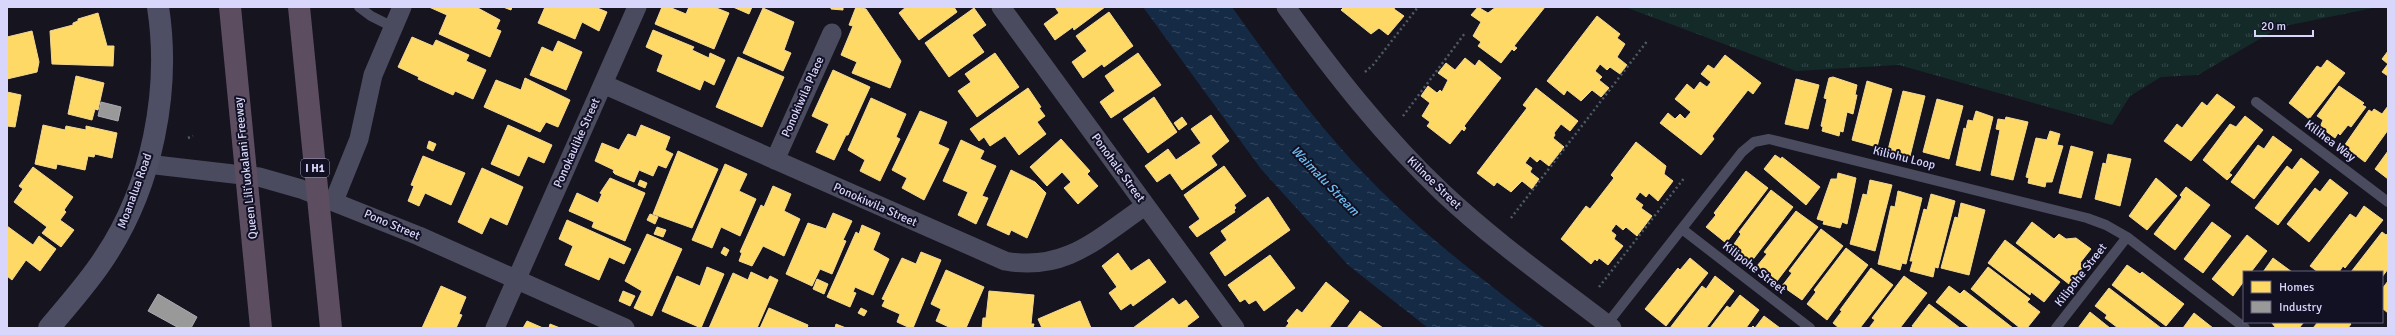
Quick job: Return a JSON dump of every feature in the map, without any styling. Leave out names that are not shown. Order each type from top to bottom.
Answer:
[{"type":"highway","name":"Queen Liliʻuokalani Freeway","points":[[230,7],[261,328]]},
{"type":"highway","name":"I H1","points":[[299,7],[331,328]]},
{"type":"main road","name":"Moanalua Road","points":[[49,328],[87,282],[109,251],[133,203],[147,164],[160,83],[161,36],[158,7]]},
{"type":"street","points":[[334,201],[359,139],[372,75],[402,7]]},
{"type":"street","name":"Ponokaulike Street","points":[[495,328],[637,7]]},
{"type":"street","name":"Ponohale Street","points":[[1001,7],[1145,206],[1236,328]]},
{"type":"street","name":"Kilinoe Street","points":[[1286,7],[1354,98],[1417,167],[1484,229],[1610,326]]},
{"type":"street","name":"Ponokiwila Place","points":[[775,160],[832,33]]},
{"type":"street","name":"Ponokiwila Street","points":[[603,84],[990,256],[1018,263],[1044,263],[1071,255],[1145,206]]},
{"type":"street","name":"Pono Street","points":[[147,164],[259,177],[301,189],[334,201],[625,328]]},
{"type":"lane","points":[[359,7],[371,16],[393,26]]},
{"type":"lane","name":"Kilihea Way","points":[[2256,102],[2388,202]]},
{"type":"lane","name":"Kiliohu Loop","points":[[1610,326],[1682,229],[1742,152],[1754,142],[1770,140],[2087,218],[2106,225],[2127,237],[2245,328]]},
{"type":"lane","name":"Kilipohe Street","points":[[1682,229],[1810,328]]},
{"type":"lane","name":"Kilipohe Street","points":[[2056,328],[2127,237]]},
{"type":"path","points":[[1366,72],[1418,7]]},
{"type":"path","points":[[1403,116],[1465,33]]},
{"type":"path","points":[[1511,218],[1648,40]]},
{"type":"path","points":[[188,138],[193,136]]},
{"type":"path","points":[[1599,287],[1685,176]]},
{"type":"green space","points":[[1625,7],[2378,7],[2280,27],[2198,75],[2161,77],[2130,96],[2112,125],[1899,65],[1796,71]]},
{"type":"water","name":"Waimalu Stream","points":[[1143,7],[1232,7],[1302,102],[1340,147],[1380,190],[1419,227],[1545,328],[1428,328],[1348,265],[1261,169]]},
{"type":"building: Homes","points":[[429,7],[476,7],[500,20],[496,29],[501,31],[490,57],[439,34],[447,15]]},
{"type":"building: Homes","points":[[503,7],[512,7],[511,10]]},
{"type":"building: Homes","points":[[545,7],[595,7],[607,12],[599,31],[582,22],[575,39],[538,23]]},
{"type":"building: Homes","points":[[662,7],[669,7],[686,14],[689,7],[714,7],[729,13],[714,49],[655,24]]},
{"type":"building: Homes","points":[[733,7],[752,7],[749,14]]},
{"type":"building: Homes","points":[[831,7],[843,7],[843,10],[831,9]]},
{"type":"building: Homes","points":[[856,7],[866,9],[901,61],[890,88],[852,73],[857,62],[841,55],[853,26],[849,25]]},
{"type":"building: Homes","points":[[906,7],[954,7],[957,12],[919,40],[899,13]]},
{"type":"building: Homes","points":[[1055,7],[1105,7],[1074,30],[1073,27],[1055,40],[1044,24],[1059,13]]},
{"type":"building: Homes","points":[[1344,7],[1395,7],[1394,9],[1404,16],[1388,35],[1379,28],[1371,34],[1341,10]]},
{"type":"building: Homes","points":[[1478,7],[1488,13],[1496,7],[1545,7],[1514,46],[1517,48],[1514,51],[1512,49],[1501,63],[1478,46],[1481,42],[1473,36],[1481,22],[1471,15]]},
{"type":"building: Homes","points":[[763,8],[794,22],[784,50],[791,53],[783,71],[743,53]]},
{"type":"building: Homes","points":[[974,8],[986,25],[972,35],[984,52],[949,77],[925,43]]},
{"type":"building: Homes","points":[[1109,12],[1133,46],[1104,67],[1102,64],[1083,78],[1072,62],[1087,51],[1076,36]]},
{"type":"building: Homes","points":[[98,13],[107,46],[114,46],[113,66],[52,64],[50,31],[73,25],[73,23],[78,21],[78,19]]},
{"type":"building: Homes","points":[[1597,16],[1620,34],[1617,38],[1625,44],[1617,57],[1627,65],[1620,74],[1610,67],[1607,70],[1600,64],[1595,71],[1602,77],[1599,80],[1609,88],[1601,97],[1592,90],[1581,101],[1567,90],[1564,95],[1547,81]]},
{"type":"building: Homes","points":[[653,30],[694,47],[692,50],[709,58],[710,53],[725,60],[714,85],[704,80],[700,90],[657,71],[663,55],[646,47]]},
{"type":"building: Homes","points":[[32,31],[39,62],[37,72],[7,79],[7,37]]},
{"type":"building: Homes","points":[[412,37],[433,46],[436,40],[469,55],[466,61],[486,70],[473,99],[455,91],[453,95],[418,79],[419,77],[398,67]]},
{"type":"building: Homes","points":[[558,41],[582,52],[566,90],[530,75],[542,47],[553,52]]},
{"type":"building: Homes","points":[[2388,51],[2388,64],[2382,59]]},
{"type":"building: Homes","points":[[995,53],[1019,87],[977,117],[958,91],[971,82],[965,74]]},
{"type":"building: Homes","points":[[1138,53],[1161,85],[1111,118],[1100,102],[1115,91],[1105,76]]},
{"type":"building: Homes","points":[[1725,55],[1761,83],[1753,94],[1748,90],[1712,136],[1714,139],[1701,155],[1660,123],[1668,113],[1675,119],[1680,114],[1685,119],[1691,112],[1675,99],[1687,84],[1694,90],[1700,82],[1707,87],[1711,82],[1701,74],[1708,65],[1714,69]]},
{"type":"building: Homes","points":[[738,57],[784,77],[762,127],[716,107]]},
{"type":"building: Homes","points":[[1465,58],[1475,66],[1479,60],[1501,78],[1464,126],[1466,128],[1464,131],[1462,129],[1450,144],[1427,126],[1430,122],[1422,116],[1430,103],[1421,96],[1428,86],[1437,93],[1440,90],[1442,92],[1448,80],[1438,73],[1446,63],[1455,70]]},
{"type":"building: Homes","points":[[2327,60],[2345,73],[2309,119],[2289,103],[2317,66],[2321,68]]},
{"type":"building: Homes","points":[[2388,64],[2388,76],[2382,72]]},
{"type":"building: Homes","points":[[833,70],[870,87],[848,135],[846,135],[834,160],[816,152],[829,124],[812,116]]},
{"type":"building: Homes","points":[[76,76],[104,83],[98,110],[95,109],[92,120],[68,114]]},
{"type":"building: Homes","points":[[1833,77],[1857,85],[1855,95],[1857,95],[1853,114],[1847,112],[1843,132],[1840,131],[1839,136],[1822,131],[1823,127],[1821,126],[1827,99],[1824,98],[1829,78]]},
{"type":"building: Homes","points":[[525,78],[570,100],[558,127],[546,122],[540,132],[484,107],[496,80],[521,90]]},
{"type":"building: Homes","points":[[1796,79],[1819,85],[1808,129],[1785,124]]},
{"type":"building: Homes","points":[[1867,81],[1892,89],[1877,147],[1852,140]]},
{"type":"building: Homes","points":[[2339,86],[2364,103],[2362,105],[2366,107],[2351,127],[2348,125],[2340,135],[2338,133],[2335,138],[2320,127],[2323,120],[2317,116]]},
{"type":"building: Homes","points":[[1028,88],[1041,107],[1039,108],[1045,116],[1037,122],[1046,134],[1019,155],[1005,136],[990,146],[984,137],[979,141],[970,129]]},
{"type":"building: Homes","points":[[1536,88],[1578,121],[1570,131],[1561,124],[1554,133],[1555,135],[1553,138],[1564,147],[1549,166],[1540,159],[1537,162],[1530,156],[1525,163],[1532,168],[1530,172],[1539,179],[1532,189],[1522,181],[1511,192],[1497,182],[1494,186],[1477,173],[1527,108],[1523,105]]},
{"type":"building: Homes","points":[[1903,91],[1925,96],[1910,156],[1888,150]]},
{"type":"building: Homes","points":[[7,92],[21,95],[15,127],[7,126]]},
{"type":"building: Homes","points":[[2217,94],[2235,107],[2191,161],[2164,141],[2177,124],[2182,128],[2202,102],[2207,106]]},
{"type":"building: Homes","points":[[1154,97],[1177,132],[1148,153],[1123,119]]},
{"type":"building: Homes","points":[[871,98],[906,114],[896,137],[900,139],[880,181],[860,171],[865,160],[848,150]]},
{"type":"building: Homes","points":[[1937,99],[1963,106],[1949,159],[1923,152]]},
{"type":"building: Homes","points":[[2388,106],[2388,130],[2365,162],[2344,146],[2369,110],[2372,112],[2374,109],[2382,114]]},
{"type":"building: Homes","points":[[920,111],[947,122],[938,144],[949,149],[924,200],[902,188],[907,178],[892,170]]},
{"type":"building: Homes","points":[[1976,111],[1993,117],[1980,171],[1956,165],[1964,128],[1966,129],[1968,120],[1973,121]]},
{"type":"building: Homes","points":[[1211,115],[1229,141],[1211,156],[1217,165],[1182,190],[1170,173],[1157,182],[1145,166],[1168,149],[1176,160],[1201,143],[1191,129]]},
{"type":"building: Homes","points":[[2245,116],[2263,130],[2229,173],[2232,175],[2227,180],[2203,160],[2230,124],[2236,127]]},
{"type":"building: Homes","points":[[1182,117],[1187,124],[1179,130],[1174,123]]},
{"type":"building: Homes","points":[[2006,117],[2028,122],[2013,180],[1991,175],[2000,130],[1996,129],[1998,119],[2005,120]]},
{"type":"building: Homes","points":[[43,125],[65,130],[66,126],[86,130],[86,126],[117,133],[112,158],[95,154],[94,157],[88,156],[85,170],[57,164],[56,169],[35,164]]},
{"type":"building: Homes","points":[[508,125],[552,145],[544,163],[528,156],[519,176],[491,164]]},
{"type":"building: Homes","points":[[641,125],[670,137],[665,150],[673,154],[666,168],[658,165],[653,176],[639,170],[634,182],[615,174],[613,172],[614,170],[595,161],[602,143],[619,150],[628,134],[636,137]]},
{"type":"building: Homes","points":[[2050,131],[2060,134],[2057,145],[2063,146],[2052,182],[2046,182],[2045,187],[2028,183],[2029,178],[2026,177],[2036,138],[2047,140]]},
{"type":"building: Homes","points":[[2273,136],[2292,150],[2254,199],[2231,182],[2258,145],[2264,149]]},
{"type":"building: Homes","points":[[1061,139],[1090,171],[1087,174],[1098,186],[1078,204],[1064,188],[1071,182],[1062,172],[1047,186],[1030,167]]},
{"type":"building: Homes","points":[[961,140],[984,151],[980,159],[996,166],[982,196],[988,198],[976,224],[958,215],[968,192],[943,181]]},
{"type":"building: Homes","points":[[429,141],[436,144],[433,151],[427,148]]},
{"type":"building: Homes","points":[[1636,142],[1666,166],[1664,174],[1673,181],[1658,201],[1649,193],[1646,197],[1640,192],[1635,199],[1643,205],[1641,208],[1652,216],[1637,236],[1626,227],[1623,230],[1616,224],[1611,231],[1616,235],[1614,239],[1623,246],[1608,265],[1599,258],[1597,261],[1595,259],[1591,264],[1561,239],[1586,206],[1590,209],[1614,178],[1611,175]]},
{"type":"building: Homes","points":[[2071,146],[2093,152],[2081,198],[2059,193]]},
{"type":"building: Homes","points":[[678,151],[718,169],[692,228],[653,214]]},
{"type":"building: Homes","points":[[2388,151],[2388,179],[2375,169]]},
{"type":"building: Homes","points":[[2108,154],[2131,159],[2120,206],[2095,199],[2103,163],[2106,164]]},
{"type":"building: Homes","points":[[1775,155],[1781,159],[1782,157],[1820,187],[1806,205],[1764,169]]},
{"type":"building: Homes","points":[[423,156],[465,173],[451,205],[425,193],[419,206],[408,201],[414,186],[411,185]]},
{"type":"building: Homes","points":[[2301,158],[2319,172],[2278,225],[2255,208],[2287,166],[2292,170]]},
{"type":"building: Homes","points":[[725,164],[747,174],[739,191],[756,199],[740,236],[721,227],[712,248],[692,240]]},
{"type":"building: Homes","points":[[1224,166],[1246,196],[1234,205],[1236,208],[1234,210],[1235,212],[1197,237],[1189,227],[1200,219],[1184,195]]},
{"type":"building: Homes","points":[[33,167],[73,197],[64,210],[66,212],[60,220],[74,230],[61,247],[42,233],[47,227],[14,202],[23,189],[19,186]]},
{"type":"building: Homes","points":[[482,168],[523,187],[507,225],[490,217],[482,234],[458,222]]},
{"type":"building: Homes","points":[[1011,170],[1035,182],[1046,193],[1027,238],[1011,230],[1009,235],[987,225]]},
{"type":"building: Homes","points":[[1746,171],[1768,188],[1726,243],[1706,227],[1716,215],[1714,213]]},
{"type":"building: Homes","points":[[1838,173],[1856,178],[1847,224],[1842,222],[1840,228],[1823,224],[1824,221],[1817,219],[1831,179],[1837,179]]},
{"type":"building: Homes","points":[[610,178],[645,193],[625,241],[592,227],[594,222],[569,211],[577,193],[598,203],[602,194],[600,193]]},
{"type":"building: Homes","points":[[2156,178],[2177,196],[2147,230],[2129,216]]},
{"type":"building: Homes","points":[[2330,179],[2348,193],[2309,242],[2287,224],[2315,188],[2320,192]]},
{"type":"building: Homes","points":[[640,180],[647,183],[645,188],[638,185]]},
{"type":"building: Homes","points":[[1870,180],[1892,185],[1875,251],[1850,244],[1863,194],[1867,195]]},
{"type":"building: Homes","points":[[773,186],[791,194],[784,211],[800,219],[784,256],[763,246],[752,266],[739,261],[742,253],[740,252],[761,205],[764,207]]},
{"type":"building: Homes","points":[[2186,187],[2210,205],[2175,250],[2154,234],[2182,197],[2180,195]]},
{"type":"building: Homes","points":[[1771,190],[1793,207],[1751,262],[1732,247],[1741,234],[1739,232]]},
{"type":"building: Homes","points":[[1898,191],[1922,198],[1906,264],[1902,263],[1900,270],[1878,264],[1891,206],[1895,207]]},
{"type":"building: Homes","points":[[1931,194],[1955,201],[1938,268],[1935,267],[1933,277],[1910,271],[1913,261],[1910,261],[1924,209],[1927,210]]},
{"type":"building: Homes","points":[[1268,197],[1290,230],[1225,276],[1210,253],[1227,240],[1221,231]]},
{"type":"building: Homes","points":[[1961,203],[1985,210],[1969,275],[1941,268],[1955,217],[1958,218]]},
{"type":"building: Homes","points":[[2364,206],[2383,220],[2345,268],[2343,266],[2340,271],[2317,271],[2310,266],[2350,214],[2356,218]]},
{"type":"building: Homes","points":[[1796,211],[1818,227],[1777,281],[1757,266],[1767,254],[1764,252]]},
{"type":"building: Homes","points":[[833,213],[852,221],[843,240],[846,241],[832,274],[820,269],[812,286],[786,274],[808,223],[826,229]]},
{"type":"building: Homes","points":[[650,214],[658,217],[655,224],[647,220]]},
{"type":"building: Homes","points":[[567,220],[631,249],[624,264],[609,257],[599,280],[565,265],[573,246],[559,239]]},
{"type":"building: Homes","points":[[2032,222],[2054,239],[2059,234],[2066,239],[2076,238],[2091,249],[2080,263],[2084,266],[2069,284],[2016,243]]},
{"type":"building: Homes","points":[[2212,222],[2231,236],[2203,273],[2184,259]]},
{"type":"building: Homes","points":[[862,225],[880,233],[873,250],[889,259],[873,295],[855,287],[853,292],[856,293],[850,307],[827,297],[856,232],[859,234]]},
{"type":"building: Homes","points":[[7,226],[33,245],[39,236],[56,249],[40,271],[26,260],[12,280],[7,276]]},
{"type":"building: Homes","points":[[657,227],[666,230],[663,237],[654,234]]},
{"type":"building: Homes","points":[[1821,229],[1843,246],[1802,300],[1782,286],[1792,273],[1789,271]]},
{"type":"building: Homes","points":[[2382,232],[2386,235],[2388,233],[2388,269],[2383,276],[2383,271],[2352,271]]},
{"type":"building: Homes","points":[[647,234],[682,249],[652,316],[634,308],[642,291],[625,281]]},
{"type":"building: Homes","points":[[2247,235],[2267,251],[2252,271],[2243,271],[2243,282],[2233,296],[2212,279]]},
{"type":"building: Homes","points":[[2005,240],[2060,282],[2044,302],[2031,292],[2030,295],[1988,263]]},
{"type":"building: Homes","points":[[724,247],[729,250],[726,256],[721,253]]},
{"type":"building: Homes","points":[[1846,248],[1868,265],[1827,320],[1807,304],[1816,292],[1814,290]]},
{"type":"building: Homes","points":[[921,252],[941,260],[913,328],[910,328],[897,322],[900,314],[882,306],[885,300],[882,299],[902,258],[916,264]]},
{"type":"building: Homes","points":[[1118,253],[1131,271],[1149,259],[1166,282],[1133,306],[1131,303],[1121,310],[1109,293],[1117,287],[1102,266]]},
{"type":"building: Homes","points":[[1270,255],[1295,288],[1264,311],[1256,300],[1249,304],[1245,299],[1240,302],[1228,285]]},
{"type":"building: Homes","points":[[1690,258],[1708,273],[1666,326],[1645,309],[1678,268],[1680,270]]},
{"type":"building: Homes","points":[[2273,258],[2291,271],[2264,271]]},
{"type":"building: Homes","points":[[2127,265],[2140,274],[2142,272],[2184,304],[2166,326],[2112,285]]},
{"type":"building: Homes","points":[[707,267],[724,274],[701,328],[662,311],[677,276],[700,286]]},
{"type":"building: Homes","points":[[1988,267],[2030,299],[2027,302],[2040,312],[2027,328],[2020,328],[1971,289]]},
{"type":"building: Homes","points":[[1871,268],[1893,285],[1860,328],[1839,328],[1833,323],[1842,311],[1840,310]]},
{"type":"building: Homes","points":[[946,270],[984,287],[966,328],[951,328],[936,321],[941,309],[931,304]]},
{"type":"building: Homes","points":[[751,272],[768,280],[770,276],[778,280],[757,328],[709,328],[733,273],[748,280]]},
{"type":"building: Homes","points":[[1715,276],[1734,291],[1706,328],[1670,328],[1702,286],[1706,289]]},
{"type":"building: Homes","points":[[1904,276],[1927,293],[1900,328],[1869,328],[1875,320],[1872,318]]},
{"type":"building: Homes","points":[[817,279],[828,284],[824,294],[813,289]]},
{"type":"building: Homes","points":[[2388,281],[2388,313],[2383,309],[2383,288]]},
{"type":"building: Homes","points":[[1326,282],[1349,301],[1329,328],[1285,328],[1289,323],[1287,321],[1297,309],[1302,313]]},
{"type":"building: Homes","points":[[441,286],[466,297],[459,314],[462,315],[456,328],[422,328]]},
{"type":"building: Homes","points":[[1949,286],[1960,294],[1964,290],[2013,328],[1970,328],[1936,302]]},
{"type":"building: Homes","points":[[2109,288],[2161,328],[2118,328],[2105,318],[2107,315],[2095,306]]},
{"type":"building: Homes","points":[[623,291],[635,296],[630,306],[619,301]]},
{"type":"building: Homes","points":[[989,291],[1034,295],[1031,324],[1034,324],[1033,328],[982,328],[983,318],[986,318]]},
{"type":"building: Homes","points":[[1740,295],[1759,310],[1746,328],[1710,328],[1727,306],[1730,308]]},
{"type":"building: Homes","points":[[1173,298],[1179,305],[1186,300],[1199,317],[1187,326],[1188,328],[1133,328]]},
{"type":"building: Homes","points":[[1080,301],[1091,328],[1042,328],[1038,319]]},
{"type":"building: Homes","points":[[1929,304],[1960,328],[1915,328],[1912,326]]},
{"type":"building: Homes","points":[[769,308],[808,325],[807,328],[760,328]]},
{"type":"building: Homes","points":[[861,308],[867,311],[864,316],[858,313]]},
{"type":"building: Homes","points":[[1360,311],[1383,328],[1347,328]]},
{"type":"building: Homes","points":[[2090,312],[2110,328],[2078,328]]},
{"type":"building: Homes","points":[[2194,313],[2213,328],[2183,328]]},
{"type":"building: Homes","points":[[1764,316],[1780,328],[1755,328]]},
{"type":"building: Homes","points":[[527,321],[543,328],[523,328]]},
{"type":"building: Homes","points":[[2272,323],[2303,323],[2299,328],[2276,328]]},
{"type":"building: Homes","points":[[2317,323],[2351,324],[2348,328],[2313,328]]},
{"type":"building: Homes","points":[[550,324],[560,328],[549,328]]},
{"type":"building: Homes","points":[[836,324],[846,328],[835,328]]},
{"type":"building: Industry","points":[[101,102],[121,107],[118,121],[98,116]]},
{"type":"building: Industry","points":[[158,294],[197,317],[191,328],[179,328],[148,311]]}]
